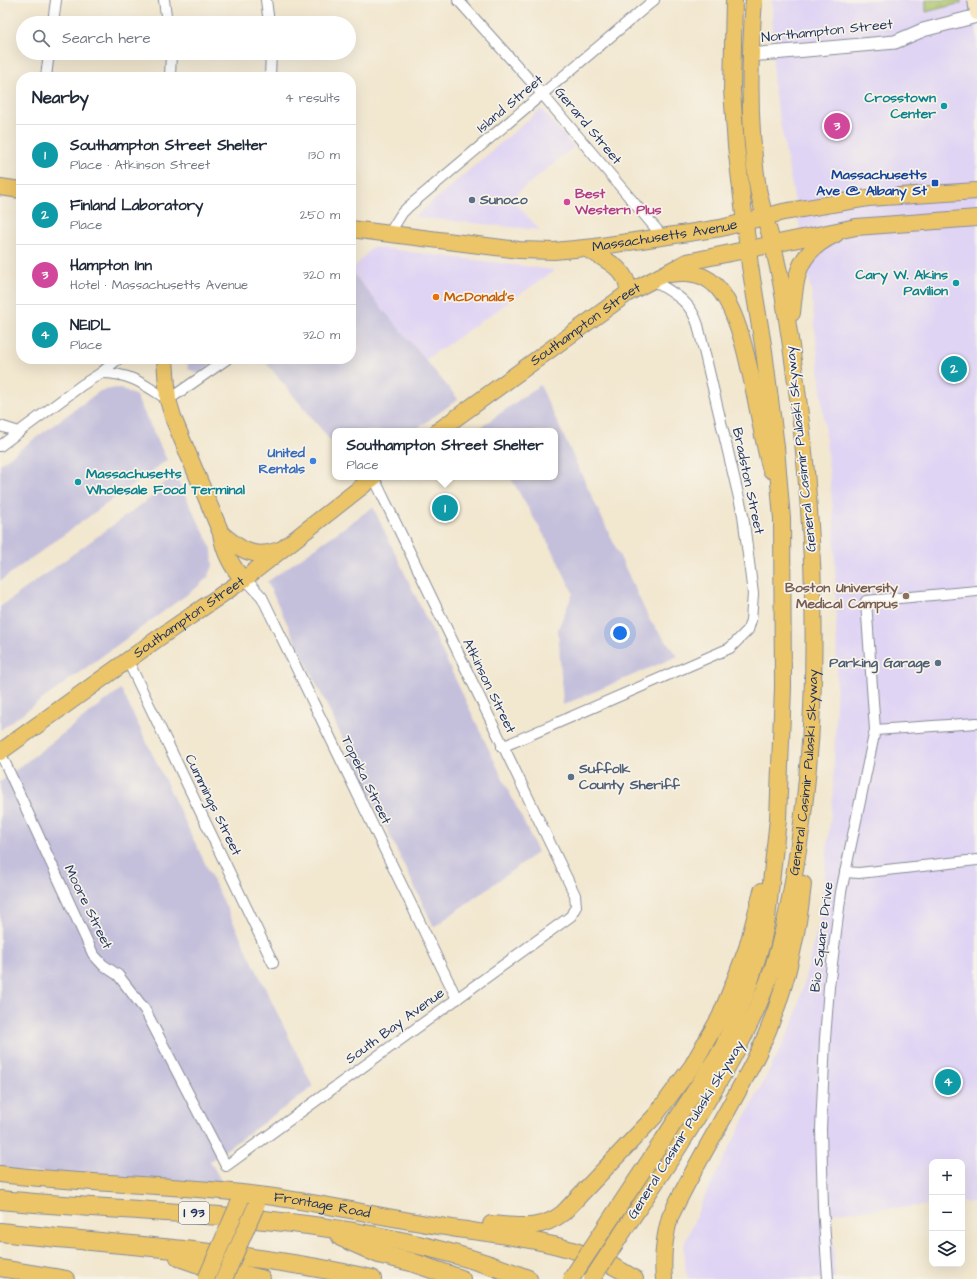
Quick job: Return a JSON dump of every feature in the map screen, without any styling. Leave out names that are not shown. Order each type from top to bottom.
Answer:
[{"type":"highway","name":"I 93","points":[[0,1200],[208,1214],[318,1227],[441,1251],[528,1279]]},
{"type":"highway","points":[[318,1227],[379,1254],[411,1262],[461,1279]]},
{"type":"highway","points":[[0,1232],[148,1246],[293,1263],[372,1279]]},
{"type":"highway","points":[[148,1246],[202,1265],[261,1279]]},
{"type":"main road","name":"General Casimir Pulaski Skyway","points":[[571,1279],[716,1059],[741,1008],[762,943],[774,860],[778,819],[783,687],[783,560],[781,506],[776,447],[764,350],[748,249],[732,104],[734,0]]},
{"type":"main road","name":"General Casimir Pulaski Skyway","points":[[592,1279],[680,1145],[738,1049],[770,975],[789,909],[804,801],[814,675],[813,549],[810,507],[790,341],[777,262],[759,190],[752,129],[750,55],[754,0]]},
{"type":"main road","points":[[975,0],[977,15]]},
{"type":"main road","points":[[0,187],[16,189]]},
{"type":"main road","name":"Massachusetts Avenue","points":[[356,230],[539,252],[585,248],[721,228],[765,216],[868,198],[977,192]]},
{"type":"main road","name":"Massachusetts Avenue","points":[[748,249],[856,227],[977,218]]},
{"type":"main road","points":[[790,341],[794,286],[803,260],[814,247],[822,241],[839,232],[856,227]]},
{"type":"main road","points":[[585,248],[618,269],[627,283],[628,293]]},
{"type":"main road","name":"Southampton Street","points":[[442,428],[628,293],[687,262],[748,249]]},
{"type":"main road","points":[[652,280],[669,274],[692,273],[700,275],[715,284],[727,300],[740,334],[766,455],[781,506]]},
{"type":"main road","points":[[165,364],[168,400],[182,442],[221,533],[223,548],[228,559],[243,580]]},
{"type":"main road","name":"Southampton Street","points":[[0,752],[243,580],[370,480]]},
{"type":"main road","points":[[221,533],[240,548],[259,555],[271,553],[286,547]]},
{"type":"main road","points":[[664,1279],[662,1257],[664,1236],[670,1217],[759,1050],[782,993],[793,952],[802,896],[806,852],[804,801]]},
{"type":"main road","points":[[420,1223],[461,1222],[538,1226],[546,1224],[563,1213],[655,1116],[683,1080],[703,1049],[720,1017],[742,963],[752,931],[759,897],[774,860]]},
{"type":"main road","name":"Frontage Road","points":[[0,1174],[325,1205],[420,1223],[512,1237],[560,1247],[601,1261],[635,1279]]},
{"type":"main road","points":[[206,1279],[250,1199]]},
{"type":"main road","points":[[224,1279],[250,1199]]},
{"type":"main road","points":[[11,1272],[66,1279]]},
{"type":"street","points":[[54,16],[56,0]]},
{"type":"street","points":[[164,0],[166,16]]},
{"type":"street","points":[[266,0],[268,16]]},
{"type":"street","name":"Gerard Street","points":[[458,0],[543,95],[663,237]]},
{"type":"street","name":"Island Street","points":[[389,234],[402,213],[408,207],[543,95],[654,0]]},
{"type":"street","name":"Northampton Street","points":[[750,55],[895,42],[923,30],[977,15]]},
{"type":"street","points":[[47,72],[48,60]]},
{"type":"street","points":[[170,72],[171,60]]},
{"type":"street","points":[[270,72],[271,60]]},
{"type":"street","name":"Bradston Street","points":[[502,747],[730,648],[748,630],[751,620],[753,594],[744,515],[696,320],[688,304],[652,280]]},
{"type":"street","points":[[0,446],[82,384],[101,373],[112,364]]},
{"type":"street","points":[[101,373],[126,375],[139,381],[168,400],[219,364]]},
{"type":"street","points":[[0,426],[19,432]]},
{"type":"street","name":"Atkinson Street","points":[[375,480],[502,747],[575,895],[576,906]]},
{"type":"street","name":"Topeka Street","points":[[243,580],[251,585],[262,597],[457,999]]},
{"type":"street","name":"Bio Square Drive","points":[[828,1279],[823,1207],[821,1120],[829,987],[845,872],[875,730],[866,601],[977,591]]},
{"type":"street","name":"Cummings Street","points":[[128,661],[273,962]]},
{"type":"street","points":[[875,730],[977,723]]},
{"type":"street","name":"Moore Street","points":[[0,752],[94,954],[103,965],[118,975],[145,1010],[226,1166]]},
{"type":"street","points":[[845,872],[858,873],[977,860]]},
{"type":"street","name":"South Bay Avenue","points":[[226,1166],[571,916],[576,906]]},
{"type":"shaded area","name":"Boston University Medical Campus","points":[[772,0],[977,0],[977,1202],[965,1203],[965,1159],[929,1159],[929,1205],[832,1213],[835,1279],[690,1279],[686,1274],[684,1245],[702,1202],[794,1022],[820,918],[833,793],[837,670],[834,521],[811,289],[773,84]]},
{"type":"shaded area","points":[[541,109],[574,147],[511,198],[540,230],[414,217]]},
{"type":"shaded area","points":[[372,247],[554,271],[425,360],[356,277],[356,265]]},
{"type":"shaded area","points":[[356,277],[458,399],[418,428],[332,428],[332,442],[267,364],[356,364]]},
{"type":"shaded area","points":[[188,364],[211,364],[198,373],[188,369]]},
{"type":"shaded area","points":[[540,385],[650,621],[678,656],[563,705],[558,629],[573,593],[553,551],[512,480],[558,480],[558,428],[481,427]]},
{"type":"shaded area","points":[[116,388],[125,390],[136,396],[167,460],[0,581],[0,464],[100,391]]},
{"type":"shaded area","points":[[175,475],[212,549],[213,566],[208,577],[196,588],[0,730],[0,607],[160,491],[159,487]]},
{"type":"shaded area","points":[[373,507],[538,852],[434,927],[267,582]]},
{"type":"shaded area","points":[[121,689],[313,1087],[210,1161],[223,1184],[0,1170],[0,782]]},
{"type":"green space","points":[[926,0],[961,0],[961,3],[926,12]]},
{"type":"place","name":"Crosstown Center","points":[[944,106]]},
{"type":"place","name":"Hampton Inn","points":[[837,126]]},
{"type":"place","name":"Massachusetts Ave @ Albany St","points":[[935,183]]},
{"type":"place","name":"Sunoco","points":[[472,200]]},
{"type":"place","name":"Best Western Plus","points":[[567,202]]},
{"type":"place","name":"Cary W. Akins Pavilion","points":[[956,283]]},
{"type":"place","name":"McDonald's","points":[[436,297]]},
{"type":"place","name":"Finland Laboratory","points":[[954,369]]},
{"type":"place","name":"United Rentals","points":[[313,461]]},
{"type":"place","name":"Massachusetts Wholesale Food Terminal","points":[[78,482]]},
{"type":"place","name":"Southampton Street Shelter","points":[[445,508]]},
{"type":"place","name":"Boston University Medical Campus","points":[[906,596]]},
{"type":"place","name":"Parking Garage","points":[[938,663]]},
{"type":"place","name":"Suffolk County Sheriff","points":[[571,777]]},
{"type":"place","name":"NEIDL","points":[[948,1082]]}]
